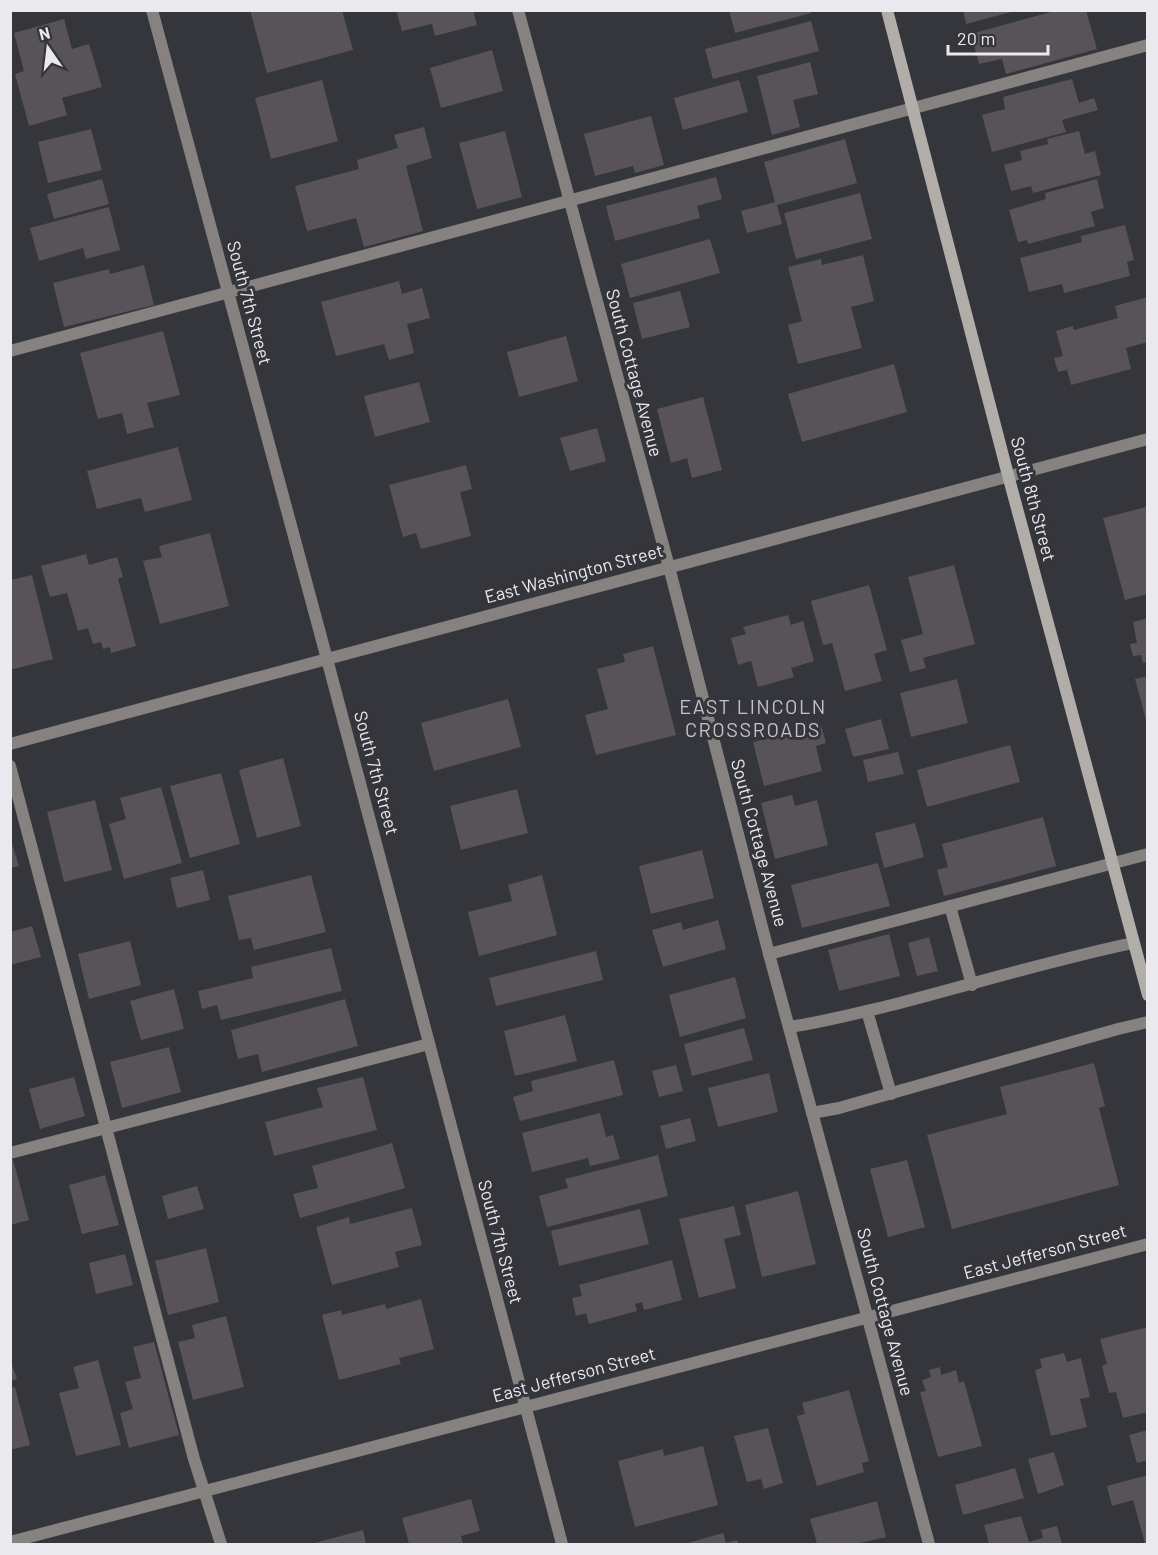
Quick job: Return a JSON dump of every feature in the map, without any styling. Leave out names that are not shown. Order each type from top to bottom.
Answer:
[{"type":"main road","name":"South 8th Street","points":[[887,10],[1008,475],[1148,995]]},
{"type":"street","name":"South 7th Street","points":[[152,10],[562,1545]]},
{"type":"street","name":"South Cottage Avenue","points":[[518,10],[929,1545]]},
{"type":"street","points":[[10,351],[1148,45]]},
{"type":"street","name":"East Washington Street","points":[[10,744],[1148,439]]},
{"type":"street","points":[[10,766],[194,1459],[221,1545]]},
{"type":"street","points":[[769,954],[1148,854]]},
{"type":"street","points":[[950,906],[972,985]]},
{"type":"street","points":[[789,1027],[867,1011],[1098,950],[1133,943]]},
{"type":"street","points":[[867,1011],[891,1094]]},
{"type":"street","points":[[812,1113],[840,1108],[1148,1022]]},
{"type":"street","points":[[10,1153],[429,1044]]},
{"type":"street","name":"East Jefferson Street","points":[[10,1542],[1148,1244]]},
{"type":"building","points":[[250,10],[342,10],[353,50],[267,73]]},
{"type":"building","points":[[396,10],[473,10],[477,25],[435,36],[432,24],[402,31]]},
{"type":"building","points":[[729,10],[810,10],[811,13],[735,33]]},
{"type":"building","points":[[963,10],[1014,10],[1015,11],[966,24]]},
{"type":"building","points":[[1058,10],[1086,10],[1097,49],[1006,74],[1002,59],[979,64],[971,34]]},
{"type":"building","points":[[64,19],[72,49],[89,44],[102,87],[62,98],[67,115],[29,126],[15,74],[24,71],[14,33]]},
{"type":"building","points":[[811,21],[819,51],[713,79],[705,49]]},
{"type":"building","points":[[492,50],[503,91],[441,108],[430,68]]},
{"type":"building","points":[[810,62],[818,94],[793,100],[800,127],[772,135],[757,76]]},
{"type":"building","points":[[1072,79],[1079,103],[1094,98],[1098,110],[1062,120],[1066,132],[992,152],[982,115],[1005,109],[1003,97]]},
{"type":"building","points":[[322,80],[338,141],[271,159],[255,98]]},
{"type":"building","points":[[739,80],[748,112],[683,130],[674,98]]},
{"type":"building","points":[[651,116],[664,165],[635,173],[633,166],[595,176],[584,134]]},
{"type":"building","points":[[424,127],[432,158],[406,166],[423,231],[364,247],[356,218],[307,231],[295,186],[359,169],[357,160],[398,148],[394,135]]},
{"type":"building","points":[[91,129],[102,170],[48,183],[38,142]]},
{"type":"building","points":[[505,131],[522,197],[477,209],[459,143]]},
{"type":"building","points":[[1079,131],[1085,154],[1095,151],[1101,175],[1033,193],[1031,186],[1011,191],[1004,165],[1022,160],[1020,151],[1048,144],[1047,139]]},
{"type":"building","points":[[845,139],[857,183],[777,205],[782,224],[747,233],[741,211],[775,202],[764,162]]},
{"type":"building","points":[[716,177],[722,199],[697,206],[700,218],[615,241],[606,206]]},
{"type":"building","points":[[102,179],[109,204],[54,219],[47,194]]},
{"type":"building","points":[[1097,179],[1104,208],[1091,212],[1095,226],[1028,244],[1027,240],[1018,242],[1009,210],[1046,199],[1045,193]]},
{"type":"building","points":[[860,193],[872,239],[796,259],[784,213]]},
{"type":"building","points":[[109,207],[120,250],[86,259],[83,248],[39,261],[30,228]]},
{"type":"building","points":[[1125,225],[1134,260],[1127,262],[1130,276],[1064,293],[1062,284],[1029,292],[1020,258],[1082,242],[1081,236]]},
{"type":"building","points":[[710,239],[720,273],[630,298],[621,264]]},
{"type":"building","points":[[863,255],[874,301],[851,307],[862,348],[798,364],[788,325],[802,321],[788,267],[821,259],[822,265]]},
{"type":"building","points":[[144,265],[154,305],[64,327],[53,283],[109,269],[110,274]]},
{"type":"building","points":[[399,281],[402,294],[422,288],[430,318],[407,324],[414,353],[389,360],[384,344],[336,356],[321,302]]},
{"type":"building","points":[[680,291],[690,327],[642,339],[633,303]]},
{"type":"building","points":[[1148,297],[1148,342],[1126,348],[1131,369],[1071,385],[1067,370],[1058,372],[1054,358],[1063,356],[1056,331],[1073,326],[1074,330],[1118,318],[1115,306]]},
{"type":"building","points":[[163,331],[180,395],[147,403],[154,427],[127,434],[122,413],[98,419],[80,353]]},
{"type":"building","points":[[566,336],[578,381],[519,397],[507,352]]},
{"type":"building","points":[[894,364],[907,412],[802,442],[788,394]]},
{"type":"building","points":[[419,382],[430,422],[375,437],[364,396]]},
{"type":"building","points":[[703,397],[722,470],[692,478],[687,458],[671,463],[657,409]]},
{"type":"building","points":[[597,428],[606,461],[570,471],[560,438]]},
{"type":"building","points":[[178,447],[192,500],[145,512],[141,498],[97,509],[87,471]]},
{"type":"building","points":[[466,465],[472,489],[460,492],[471,536],[421,549],[416,533],[403,537],[389,485]]},
{"type":"building","points":[[1146,507],[1148,594],[1125,600],[1103,518]]},
{"type":"building","points":[[210,533],[229,606],[160,624],[143,561],[162,557],[159,546]]},
{"type":"building","points":[[86,554],[89,565],[117,557],[123,577],[118,579],[136,646],[111,653],[110,647],[103,649],[101,642],[93,644],[88,628],[78,631],[67,593],[50,597],[41,566]]},
{"type":"building","points":[[954,565],[975,644],[923,658],[926,668],[910,672],[901,640],[923,634],[908,577]]},
{"type":"building","points":[[32,575],[53,659],[10,670],[10,580]]},
{"type":"building","points":[[869,585],[887,650],[874,654],[882,681],[845,691],[832,643],[823,645],[811,601]]},
{"type":"building","points":[[788,615],[791,625],[803,621],[814,661],[791,668],[794,677],[758,687],[751,661],[738,665],[731,638],[746,634],[743,627]]},
{"type":"building","points":[[1148,618],[1148,662],[1143,663],[1141,655],[1133,656],[1130,644],[1137,643],[1133,622]]},
{"type":"building","points":[[653,646],[676,735],[596,755],[585,715],[608,709],[597,669],[625,662],[623,654]]},
{"type":"building","points":[[1148,676],[1148,723],[1147,724],[1135,679]]},
{"type":"building","points":[[957,679],[968,723],[911,737],[900,693]]},
{"type":"building","points":[[508,699],[521,747],[434,771],[421,723]]},
{"type":"building","points":[[881,719],[889,749],[853,757],[845,729]]},
{"type":"building","points":[[821,725],[826,743],[816,746],[822,771],[764,786],[753,742]]},
{"type":"building","points":[[1010,745],[1020,782],[927,807],[917,770]]},
{"type":"building","points":[[898,752],[904,774],[868,782],[863,760]]},
{"type":"building","points":[[283,758],[301,826],[257,838],[239,770]]},
{"type":"building","points":[[221,773],[240,844],[190,858],[170,786]]},
{"type":"building","points":[[161,787],[182,863],[124,879],[109,824],[126,819],[120,798]]},
{"type":"building","points":[[517,789],[528,833],[461,850],[450,806]]},
{"type":"building","points":[[792,795],[795,806],[817,800],[828,845],[775,859],[761,803]]},
{"type":"building","points":[[95,800],[112,870],[64,882],[47,812]]},
{"type":"building","points":[[1043,817],[1056,866],[944,896],[937,870],[948,867],[942,844]]},
{"type":"building","points":[[915,823],[924,857],[884,868],[875,833]]},
{"type":"building","points":[[10,837],[19,866],[10,868]]},
{"type":"building","points":[[702,850],[714,898],[651,914],[639,866]]},
{"type":"building","points":[[878,863],[890,906],[802,928],[791,885]]},
{"type":"building","points":[[203,870],[210,900],[177,908],[170,878]]},
{"type":"building","points":[[311,875],[326,932],[254,950],[251,938],[239,940],[228,896]]},
{"type":"building","points":[[542,875],[557,935],[479,956],[468,912],[512,901],[508,885]]},
{"type":"building","points":[[718,920],[726,949],[663,967],[652,930],[681,922],[683,930]]},
{"type":"building","points":[[32,926],[41,957],[10,965],[10,932]]},
{"type":"building","points":[[889,934],[900,976],[839,991],[828,950]]},
{"type":"building","points":[[929,937],[938,971],[917,976],[908,943]]},
{"type":"building","points":[[130,941],[141,985],[89,999],[78,954]]},
{"type":"building","points":[[331,948],[342,991],[221,1020],[217,1005],[202,1009],[198,991],[253,978],[251,967]]},
{"type":"building","points":[[596,951],[603,980],[496,1006],[489,978]]},
{"type":"building","points":[[735,977],[746,1018],[680,1037],[669,995]]},
{"type":"building","points":[[174,989],[184,1029],[141,1040],[130,1001]]},
{"type":"building","points":[[345,999],[358,1046],[262,1072],[258,1054],[238,1059],[231,1030]]},
{"type":"building","points":[[565,1015],[577,1061],[515,1076],[504,1031]]},
{"type":"building","points":[[744,1028],[753,1060],[692,1076],[684,1044]]},
{"type":"building","points":[[169,1047],[181,1092],[122,1108],[110,1062]]},
{"type":"building","points":[[614,1060],[623,1095],[520,1121],[513,1097],[533,1091],[531,1081]]},
{"type":"building","points":[[1094,1063],[1105,1106],[1099,1108],[1119,1185],[952,1229],[927,1135],[1007,1114],[1000,1087]]},
{"type":"building","points":[[676,1065],[683,1091],[659,1097],[652,1071]]},
{"type":"building","points":[[769,1073],[778,1112],[718,1127],[708,1088]]},
{"type":"building","points":[[74,1077],[85,1116],[40,1129],[29,1089]]},
{"type":"building","points":[[363,1077],[377,1130],[274,1156],[265,1122],[323,1107],[317,1088]]},
{"type":"building","points":[[600,1113],[606,1137],[613,1135],[620,1159],[590,1166],[588,1158],[532,1172],[522,1133]]},
{"type":"building","points":[[690,1118],[696,1141],[666,1149],[660,1126]]},
{"type":"building","points":[[392,1143],[405,1188],[300,1218],[293,1194],[318,1188],[312,1166]]},
{"type":"building","points":[[658,1155],[668,1196],[547,1227],[539,1196],[568,1188],[565,1179]]},
{"type":"building","points":[[13,1159],[29,1220],[10,1225],[10,1160]]},
{"type":"building","points":[[907,1160],[925,1227],[888,1237],[870,1169]]},
{"type":"building","points":[[105,1175],[119,1225],[82,1234],[69,1185]]},
{"type":"building","points":[[197,1186],[204,1209],[168,1219],[162,1196]]},
{"type":"building","points":[[798,1191],[816,1264],[762,1277],[745,1205]]},
{"type":"building","points":[[734,1206],[741,1235],[724,1239],[736,1288],[699,1298],[679,1219]]},
{"type":"building","points":[[412,1208],[422,1245],[395,1252],[399,1267],[332,1285],[316,1227],[349,1217],[350,1224]]},
{"type":"building","points":[[640,1209],[649,1244],[559,1266],[551,1231]]},
{"type":"building","points":[[206,1248],[219,1302],[168,1315],[155,1261]]},
{"type":"building","points":[[125,1254],[133,1285],[96,1294],[89,1263]]},
{"type":"building","points":[[672,1260],[682,1300],[644,1310],[642,1302],[635,1304],[637,1311],[589,1324],[586,1313],[576,1316],[572,1298],[582,1296],[579,1285]]},
{"type":"building","points":[[421,1299],[434,1349],[399,1358],[401,1364],[339,1380],[322,1315],[341,1310],[342,1315],[385,1304],[386,1309]]},
{"type":"building","points":[[226,1316],[244,1387],[193,1400],[178,1342],[195,1338],[192,1325]]},
{"type":"building","points":[[1148,1327],[1148,1412],[1123,1418],[1116,1392],[1109,1393],[1102,1366],[1107,1364],[1100,1339]]},
{"type":"building","points":[[154,1342],[179,1435],[129,1448],[120,1413],[133,1409],[125,1382],[141,1378],[133,1347]]},
{"type":"building","points":[[1064,1353],[1067,1362],[1081,1358],[1090,1397],[1080,1399],[1087,1427],[1051,1436],[1035,1370],[1042,1368],[1040,1359]]},
{"type":"building","points":[[10,1359],[17,1379],[10,1381]]},
{"type":"building","points":[[98,1360],[121,1445],[76,1456],[59,1393],[79,1388],[73,1367]]},
{"type":"building","points":[[940,1367],[941,1375],[956,1370],[959,1383],[964,1381],[982,1446],[938,1457],[920,1392],[926,1391],[922,1380],[931,1377],[929,1370]]},
{"type":"building","points":[[15,1387],[30,1445],[10,1450],[10,1388]]},
{"type":"building","points":[[849,1390],[869,1461],[862,1463],[864,1472],[817,1486],[797,1416],[805,1414],[802,1403]]},
{"type":"building","points":[[768,1428],[783,1483],[764,1489],[761,1479],[747,1482],[734,1436]]},
{"type":"building","points":[[1148,1430],[1148,1460],[1137,1463],[1129,1435]]},
{"type":"building","points":[[703,1446],[718,1505],[635,1527],[618,1461],[663,1449],[664,1456]]},
{"type":"building","points":[[1054,1452],[1064,1485],[1038,1494],[1028,1459]]},
{"type":"building","points":[[1015,1468],[1024,1498],[963,1515],[955,1485]]},
{"type":"building","points":[[1148,1475],[1148,1544],[1145,1544],[1133,1500],[1112,1506],[1107,1486]]},
{"type":"building","points":[[471,1499],[480,1531],[461,1536],[463,1544],[409,1544],[402,1518]]},
{"type":"building","points":[[877,1501],[886,1537],[855,1544],[817,1544],[810,1519]]},
{"type":"building","points":[[1021,1516],[1029,1542],[1043,1538],[1041,1530],[1057,1526],[1062,1544],[989,1544],[984,1525]]},
{"type":"building","points":[[363,1530],[366,1544],[311,1544]]},
{"type":"building","points":[[723,1533],[726,1543],[737,1540],[738,1544],[684,1544]]},
{"type":"district","name":"EAST LINCOLN CROSSROADS","points":[[753,718]]}]
